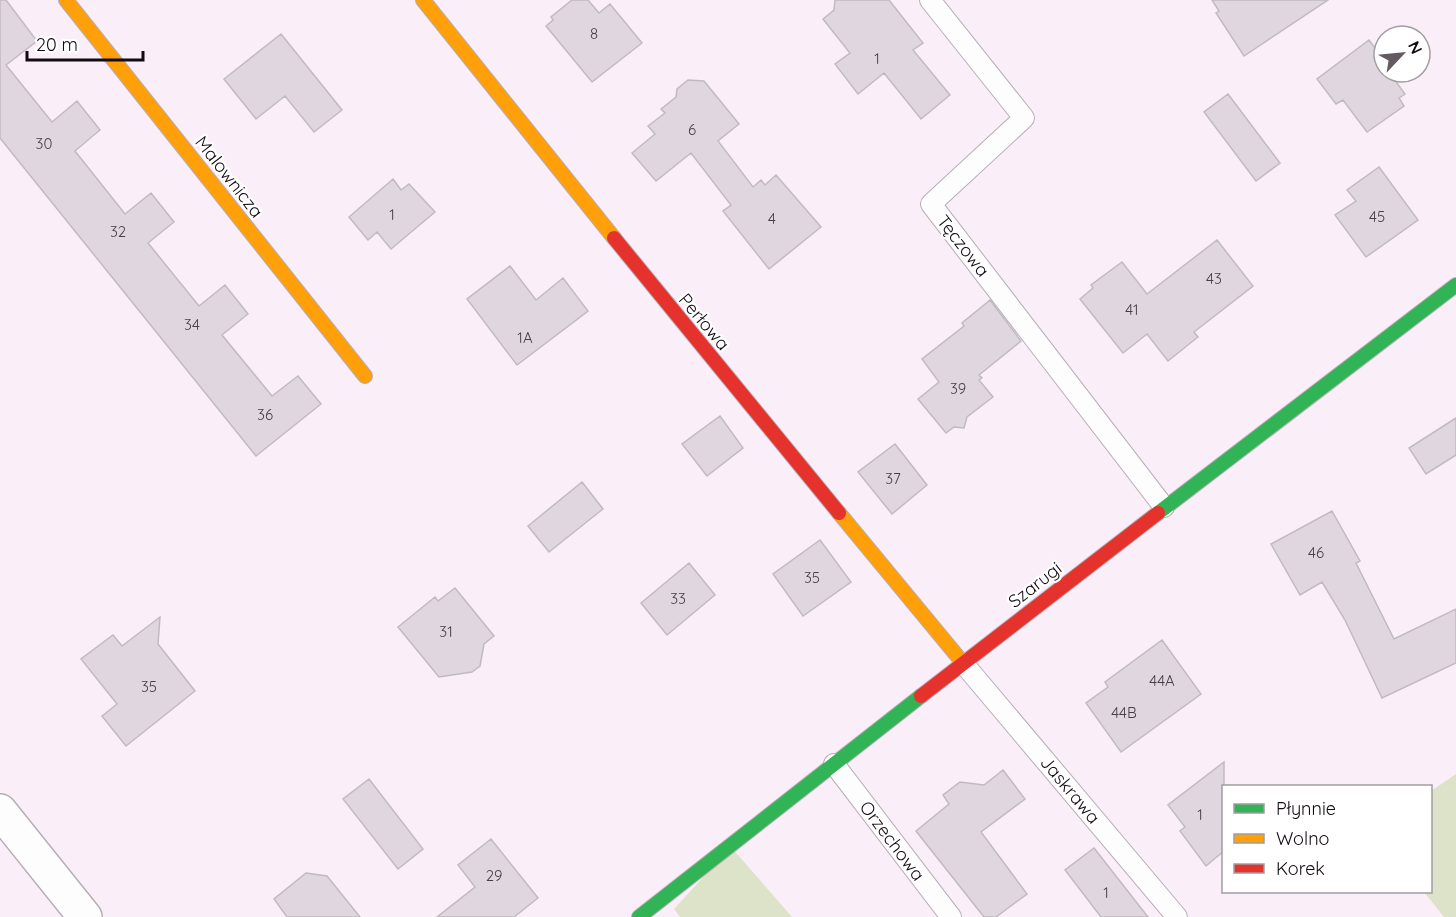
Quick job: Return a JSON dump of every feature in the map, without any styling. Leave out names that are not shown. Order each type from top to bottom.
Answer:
[{"type":"street","name":"Malownicza","points":[[66,0],[365,376]]},
{"type":"street","name":"Perłowa","points":[[423,0],[666,303],[963,663]]},
{"type":"street","name":"Szarugi","points":[[639,917],[1164,507],[1456,285]]},
{"type":"street","points":[[0,811],[85,917]]},
{"type":"lane","name":"Tęczowa","points":[[930,0],[1024,118],[931,204],[1164,507]]},
{"type":"lane","name":"Jaskrawa","points":[[963,663],[1177,917]]},
{"type":"lane","name":"Orzechowa","points":[[834,764],[951,917]]},
{"type":"green space","points":[[1456,774],[1456,917],[1444,917],[1425,893],[1432,893],[1432,790]]},
{"type":"green space","points":[[731,847],[792,917],[680,917],[674,909]]},
{"type":"building","points":[[0,0],[6,0],[37,41],[6,65],[52,122],[77,101],[100,130],[75,151],[125,214],[151,193],[174,222],[148,243],[199,306],[225,285],[248,314],[222,335],[272,396],[298,376],[321,404],[256,456],[0,138]]},
{"type":"building","points":[[572,0],[588,0],[599,13],[610,4],[642,43],[592,82],[546,26],[553,20],[551,17]]},
{"type":"building","points":[[835,0],[889,0],[923,43],[913,50],[950,95],[921,119],[884,73],[858,94],[835,64],[850,53],[823,19],[834,10]]},
{"type":"building","points":[[1212,0],[1328,0],[1244,56],[1216,13],[1219,11]]},
{"type":"building","points":[[281,34],[342,110],[314,132],[285,96],[256,119],[224,79]]},
{"type":"building","points":[[1369,40],[1372,44],[1372,84],[1398,84],[1405,94],[1399,98],[1404,106],[1367,132],[1343,100],[1336,104],[1317,79]]},
{"type":"building","points":[[688,80],[704,81],[739,124],[718,141],[753,187],[761,180],[765,185],[776,175],[821,227],[769,269],[723,211],[731,205],[691,153],[656,181],[632,153],[655,134],[648,126],[665,113],[661,109],[676,97],[677,89]]},
{"type":"building","points":[[1228,94],[1280,163],[1256,181],[1204,112]]},
{"type":"building","points":[[1379,167],[1418,220],[1366,257],[1335,215],[1356,201],[1347,190]]},
{"type":"building","points":[[393,179],[401,190],[409,184],[435,212],[391,249],[377,232],[368,240],[349,217]]},
{"type":"building","points":[[1217,240],[1253,286],[1194,332],[1198,337],[1168,361],[1147,334],[1123,353],[1080,299],[1093,288],[1091,285],[1122,262],[1147,294]]},
{"type":"building","points":[[510,266],[536,300],[563,278],[588,311],[517,365],[467,299]]},
{"type":"building","points":[[990,300],[1021,341],[979,375],[982,378],[979,380],[993,397],[967,417],[964,428],[954,427],[946,433],[918,399],[939,382],[922,359],[964,326],[962,323]]},
{"type":"building","points":[[720,416],[743,448],[707,476],[682,444]]},
{"type":"building","points":[[1456,418],[1456,455],[1426,474],[1409,448]]},
{"type":"building","points":[[895,444],[927,485],[892,514],[858,472]]},
{"type":"building","points":[[582,482],[603,509],[549,552],[528,526]]},
{"type":"building","points":[[1332,511],[1360,561],[1356,563],[1394,639],[1456,609],[1456,663],[1382,698],[1345,620],[1322,582],[1300,595],[1271,544]]},
{"type":"building","points":[[820,540],[851,582],[803,616],[773,574]]},
{"type":"building","points":[[689,563],[715,595],[667,635],[641,603]]},
{"type":"building","points":[[455,588],[494,636],[484,644],[480,666],[472,672],[439,677],[398,627],[435,597],[438,601]]},
{"type":"building","points":[[160,617],[158,644],[195,691],[126,746],[102,716],[117,704],[81,659],[113,635],[122,646]]},
{"type":"building","points":[[1162,640],[1201,694],[1121,752],[1086,703],[1108,687],[1105,682]]},
{"type":"building","points":[[1224,762],[1222,853],[1206,866],[1180,831],[1185,827],[1168,805]]},
{"type":"building","points":[[1003,770],[1025,799],[981,832],[1027,894],[996,917],[984,917],[916,831],[949,804],[943,795],[960,782],[984,785]]},
{"type":"building","points":[[369,779],[423,849],[398,869],[343,799]]},
{"type":"building","points":[[491,839],[538,898],[514,917],[437,917],[475,887],[458,865]]},
{"type":"building","points":[[1094,848],[1148,917],[1101,917],[1065,870]]},
{"type":"building","points":[[306,873],[327,876],[360,917],[287,917],[274,899]]},
{"type":"traffic: fast","points":[[1158,513],[1456,285]]},
{"type":"traffic: fast","points":[[639,917],[921,696]]},
{"type":"traffic: slow","points":[[66,0],[365,376]]},
{"type":"traffic: slow","points":[[423,0],[614,238]]},
{"type":"traffic: slow","points":[[839,513],[963,663]]},
{"type":"traffic: jam","points":[[614,238],[839,513]]},
{"type":"traffic: jam","points":[[921,696],[1158,513]]}]
